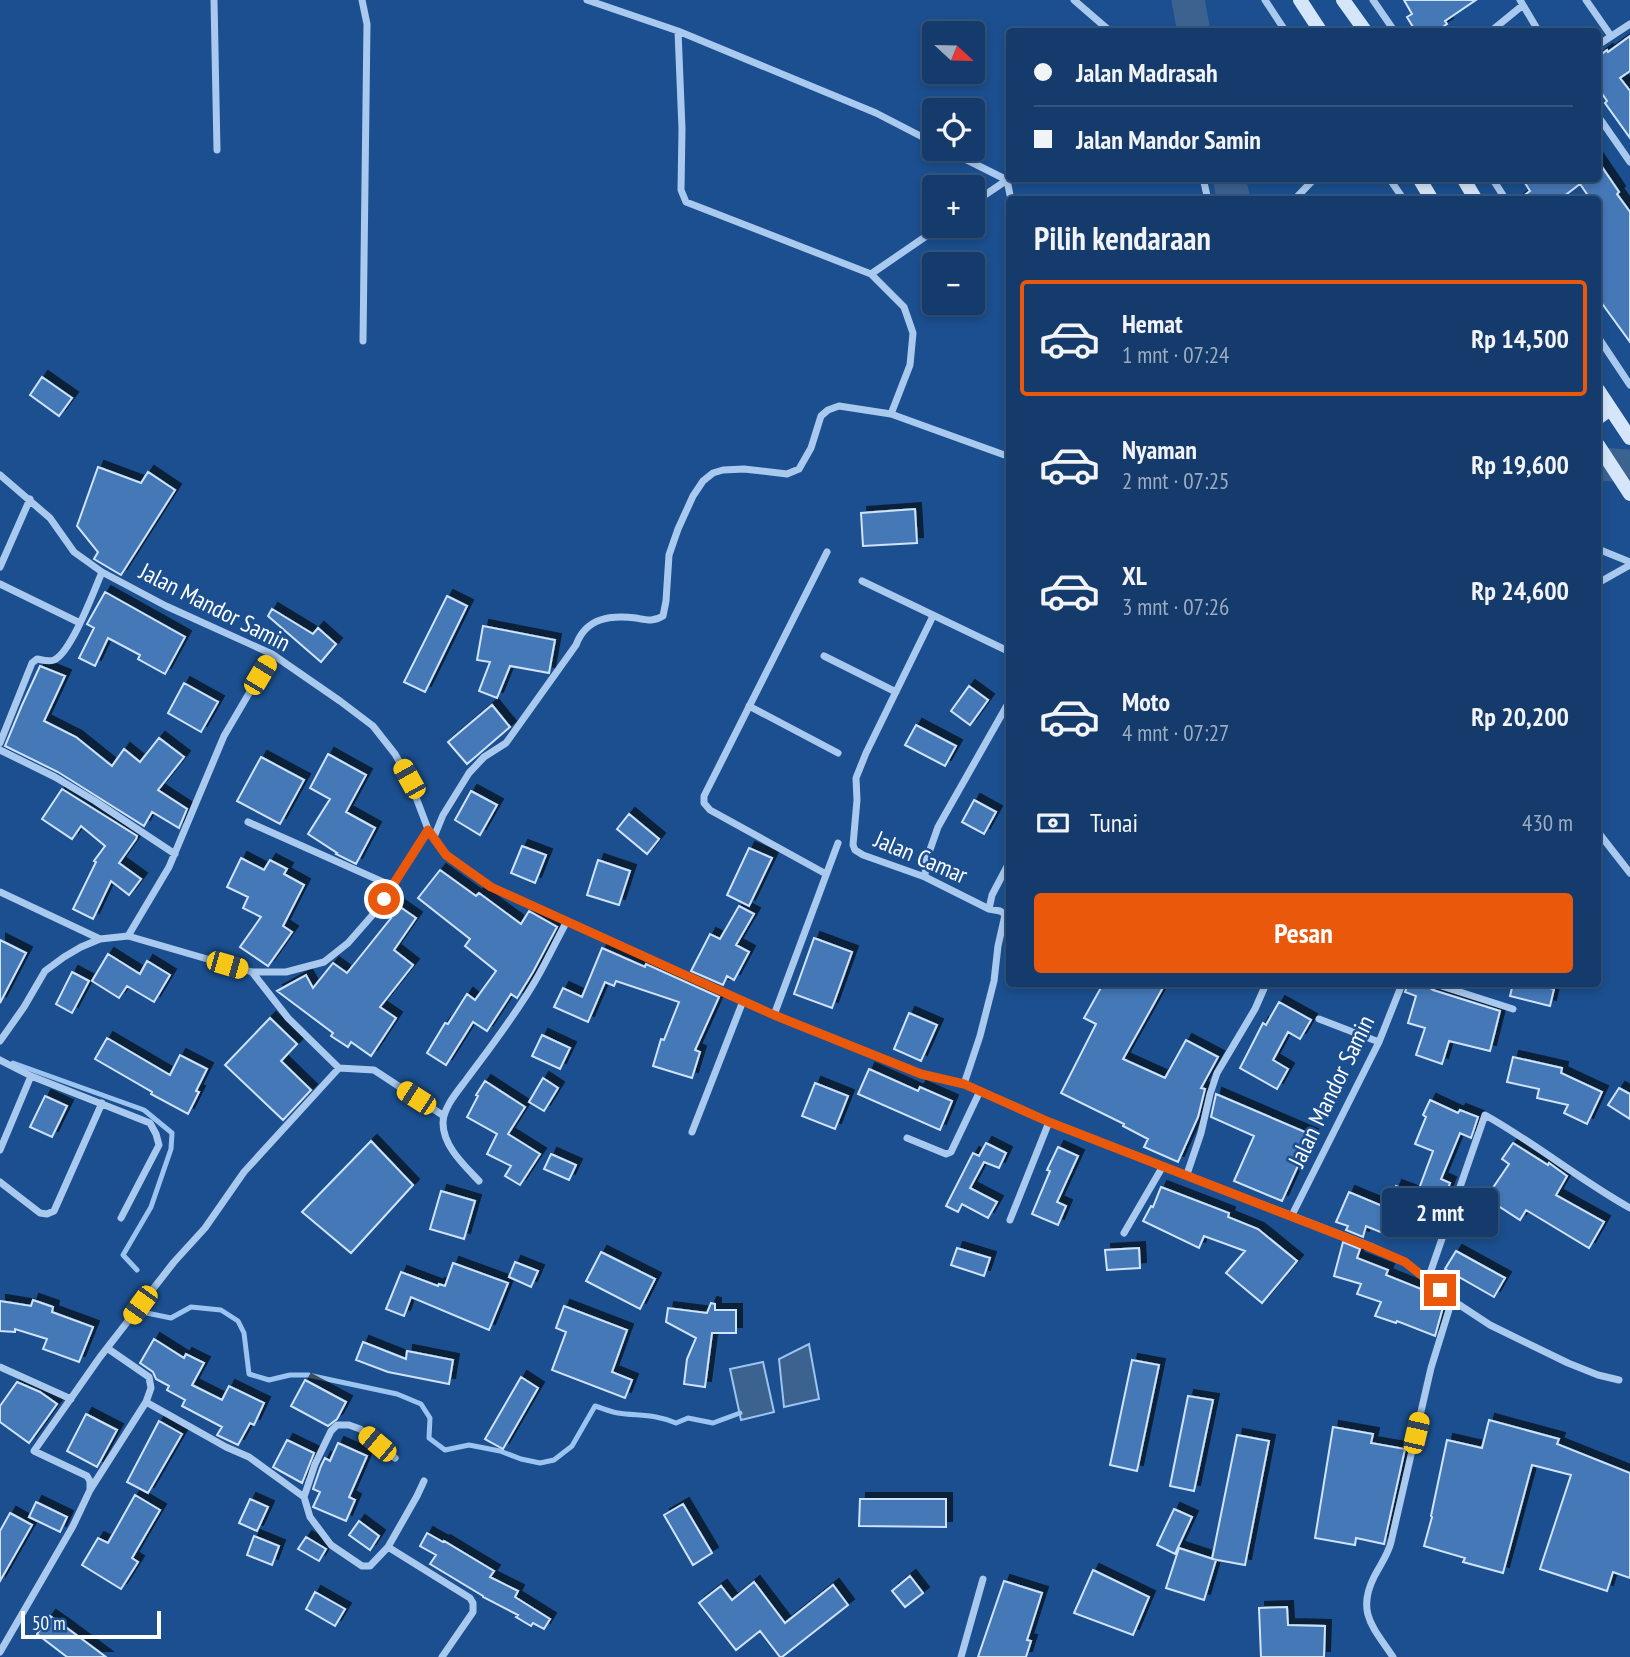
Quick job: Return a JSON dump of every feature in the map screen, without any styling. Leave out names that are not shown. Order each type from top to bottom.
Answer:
[{"type":"main road","points":[[1300,0],[1318,28]]},
{"type":"main road","points":[[1343,0],[1363,28]]},
{"type":"main road","points":[[1604,413],[1630,439]]},
{"type":"main road","points":[[1601,450],[1630,494]]},
{"type":"street","points":[[214,0],[217,150]]},
{"type":"street","points":[[362,0],[367,24],[363,341]]},
{"type":"street","points":[[587,0],[678,31],[876,113],[922,138]]},
{"type":"street","points":[[1074,0],[1106,28]]},
{"type":"street","points":[[1265,0],[1283,28]]},
{"type":"street","points":[[1373,0],[1392,28]]},
{"type":"street","points":[[1586,0],[1611,36]]},
{"type":"street","points":[[1494,28],[1522,3],[1536,28]]},
{"type":"street","points":[[1601,43],[1630,24]]},
{"type":"street","points":[[678,31],[682,129],[681,190],[686,202],[871,274],[904,307],[913,333],[911,365],[891,414]]},
{"type":"street","points":[[1601,120],[1627,151],[1630,162]]},
{"type":"street","points":[[970,161],[1006,178]]},
{"type":"street","points":[[985,195],[1006,180]]},
{"type":"street","points":[[1298,196],[1311,182]]},
{"type":"street","points":[[871,274],[924,238]]},
{"type":"street","points":[[1601,342],[1630,385]]},
{"type":"street","points":[[434,837],[443,815],[469,774],[484,757],[506,743],[576,645],[581,632],[594,621],[635,618],[655,621],[663,616],[669,555],[678,529],[693,496],[703,481],[713,473],[744,469],[787,474],[799,469],[811,448],[821,416],[839,406],[891,414],[1006,456]]},
{"type":"street","name":"Jalan Mandor Samin","points":[[0,475],[50,518],[74,552],[102,572],[166,606],[272,654],[373,726],[395,754],[409,779],[428,830],[446,855],[491,887],[774,1015],[921,1074],[964,1084],[1049,1122],[1292,1215],[1405,1262],[1452,1300],[1490,1325],[1598,1375],[1619,1380]]},
{"type":"street","points":[[0,567],[30,499]]},
{"type":"street","points":[[1601,550],[1630,563]]},
{"type":"street","points":[[826,874],[710,810],[704,803],[704,796],[827,552]]},
{"type":"street","points":[[1601,581],[1630,563]]},
{"type":"street","points":[[0,743],[34,660],[49,661],[66,651],[102,572]]},
{"type":"street","points":[[862,581],[1006,650]]},
{"type":"street","points":[[0,584],[80,624]]},
{"type":"street","name":"Jalan Camar","points":[[933,616],[866,752],[856,778],[853,845],[855,850],[863,855],[925,877],[1006,915]]},
{"type":"street","points":[[128,936],[169,867],[224,736],[272,654]]},
{"type":"street","points":[[824,656],[896,692]]},
{"type":"street","points":[[749,706],[838,753]]},
{"type":"street","points":[[925,877],[926,861],[937,827],[1006,708]]},
{"type":"street","points":[[0,750],[95,800],[175,854]]},
{"type":"street","points":[[248,822],[392,886]]},
{"type":"street","points":[[0,1041],[45,971],[64,957],[100,939],[128,936],[252,972],[286,972],[324,962],[348,943],[376,911],[428,830]]},
{"type":"street","points":[[1601,836],[1630,873]]},
{"type":"street","points":[[774,1015],[838,843]]},
{"type":"street","points":[[989,908],[992,895],[1006,869]]},
{"type":"street","points":[[0,892],[100,939]]},
{"type":"street","name":"Jalan Camar","points":[[964,1084],[980,1036],[1006,919]]},
{"type":"street","points":[[478,1181],[456,1157],[447,1142],[444,1116],[461,1086],[534,983],[567,921]]},
{"type":"street","points":[[252,972],[288,1018],[339,1068],[374,1070],[444,1116]]},
{"type":"street","points":[[1187,1174],[1217,1073],[1255,1009],[1265,987]]},
{"type":"street","name":"Jalan Mandor Samin","points":[[1292,1215],[1379,1042],[1401,987]]},
{"type":"street","points":[[1444,987],[1513,1009]]},
{"type":"street","points":[[692,1132],[743,1001]]},
{"type":"street","points":[[1319,1019],[1379,1042]]},
{"type":"street","points":[[0,1060],[31,1076],[150,1123],[159,1145],[121,1218]]},
{"type":"street","points":[[90,1490],[87,1476],[34,1451],[107,1349],[174,1262],[205,1228],[244,1171],[339,1068]]},
{"type":"street","points":[[0,1150],[31,1076]]},
{"type":"street","points":[[907,1138],[946,1154],[951,1152],[980,1091]]},
{"type":"street","points":[[0,1182],[40,1213],[54,1211],[102,1103]]},
{"type":"street","points":[[1428,1279],[1485,1115],[1630,1208]]},
{"type":"street","points":[[1010,1220],[1049,1122]]},
{"type":"street","points":[[1124,1233],[1163,1166]]},
{"type":"street","points":[[1393,1657],[1370,1622],[1366,1601],[1368,1590],[1388,1553],[1431,1368],[1452,1300]]},
{"type":"street","points":[[0,1652],[74,1526],[90,1490],[146,1402],[150,1388],[149,1377],[107,1349]]},
{"type":"street","points":[[0,1367],[71,1399]]},
{"type":"street","points":[[146,1402],[248,1457],[304,1497]]},
{"type":"street","points":[[395,1458],[360,1429],[337,1425],[331,1431],[315,1464],[304,1497],[310,1517],[331,1545],[362,1566],[370,1566],[388,1547],[424,1481]]},
{"type":"street","points":[[388,1547],[470,1598],[473,1603],[472,1612],[442,1657]]},
{"type":"street","points":[[961,1657],[983,1579]]},
{"type":"water","points":[[809,1344],[819,1399],[784,1407],[779,1359]]},
{"type":"water","points":[[763,1362],[774,1412],[741,1420],[730,1369]]},
{"type":"building","points":[[1404,0],[1476,0],[1445,21],[1447,24],[1441,28],[1414,28],[1407,17],[1412,14]]},
{"type":"building","points":[[1630,36],[1630,71],[1620,78],[1630,91],[1630,138],[1605,103],[1607,101],[1601,92],[1601,55],[1607,50],[1608,52]]},
{"type":"building","points":[[1601,165],[1619,192],[1617,194],[1630,212],[1630,342],[1601,302],[1601,196],[1588,196],[1580,184],[1564,196],[1523,196],[1530,191],[1524,182],[1601,182]]},
{"type":"building","points":[[42,377],[72,398],[59,416],[30,395]]},
{"type":"building","points":[[98,467],[141,483],[148,472],[175,490],[121,575],[94,559],[98,552],[77,526]]},
{"type":"building","points":[[915,509],[917,543],[863,546],[861,513]]},
{"type":"building","points":[[105,592],[185,637],[165,674],[138,659],[140,655],[108,638],[95,666],[79,658],[94,628],[87,624]]},
{"type":"building","points":[[447,596],[467,606],[425,692],[404,682]]},
{"type":"building","points":[[272,609],[313,634],[318,628],[336,644],[321,662],[268,616]]},
{"type":"building","points":[[483,626],[555,640],[549,673],[510,666],[497,698],[479,691],[490,662],[477,660]]},
{"type":"building","points":[[40,666],[65,676],[44,721],[76,737],[112,766],[124,749],[140,762],[159,738],[184,757],[158,790],[187,809],[179,828],[152,812],[144,826],[58,772],[5,746]]},
{"type":"building","points":[[184,683],[218,702],[201,732],[168,713]]},
{"type":"building","points":[[969,686],[988,700],[970,725],[951,711]]},
{"type":"building","points":[[492,705],[510,727],[467,764],[448,742]]},
{"type":"building","points":[[916,725],[956,746],[945,766],[905,745]]},
{"type":"building","points":[[328,754],[366,775],[346,812],[375,828],[356,864],[336,854],[308,834],[330,799],[310,788]]},
{"type":"building","points":[[261,757],[304,780],[280,824],[237,801]]},
{"type":"building","points":[[62,789],[137,836],[119,863],[141,879],[129,895],[111,881],[93,919],[73,909],[96,862],[94,861],[105,846],[81,826],[72,839],[42,819]]},
{"type":"building","points":[[471,791],[497,805],[480,835],[455,820]]},
{"type":"building","points":[[974,800],[996,812],[984,834],[962,822]]},
{"type":"building","points":[[629,814],[659,839],[647,854],[617,829]]},
{"type":"building","points":[[522,846],[546,855],[535,883],[511,873]]},
{"type":"building","points":[[749,848],[772,858],[749,906],[727,895]]},
{"type":"building","points":[[241,858],[264,870],[270,860],[287,869],[284,874],[304,885],[283,926],[292,932],[268,966],[240,947],[261,917],[243,908],[248,897],[227,887]]},
{"type":"building","points":[[598,860],[630,871],[619,905],[587,895]]},
{"type":"building","points":[[440,870],[476,896],[479,893],[521,924],[529,911],[557,927],[517,998],[511,994],[487,1031],[473,1022],[446,1065],[427,1053],[467,994],[475,1000],[496,971],[465,946],[470,939],[418,898]]},
{"type":"building","points":[[390,900],[416,918],[394,950],[413,965],[380,1007],[396,1018],[371,1056],[351,1042],[348,1047],[331,1036],[333,1033],[277,991],[306,975],[313,988],[333,963],[347,973],[391,918],[382,912]]},
{"type":"building","points":[[739,906],[754,914],[736,945],[749,952],[734,980],[727,976],[723,985],[691,971],[710,934],[720,939]]},
{"type":"building","points":[[814,938],[852,952],[832,1008],[794,994]]},
{"type":"building","points":[[0,940],[26,953],[0,1003]]},
{"type":"building","points":[[602,948],[645,967],[646,964],[719,997],[695,1050],[700,1052],[692,1078],[653,1066],[661,1039],[664,1040],[679,1002],[616,981],[614,986],[605,982],[588,1022],[554,1007],[563,988],[582,997]]},
{"type":"building","points":[[108,954],[140,974],[147,961],[170,975],[154,1002],[127,986],[119,998],[92,981]]},
{"type":"building","points":[[72,972],[89,981],[72,1013],[56,1004]]},
{"type":"building","points":[[1101,987],[1163,987],[1123,1059],[1165,1078],[1186,1040],[1218,1057],[1201,1088],[1205,1089],[1198,1117],[1178,1162],[1144,1147],[1148,1139],[1123,1126],[1124,1124],[1061,1093],[1096,1024],[1084,1018]]},
{"type":"building","points":[[1407,987],[1430,987],[1500,1011],[1490,1051],[1449,1041],[1442,1064],[1416,1055],[1425,1028],[1408,1023],[1416,996],[1405,992]]},
{"type":"building","points":[[1512,987],[1554,989],[1550,1006],[1510,996]]},
{"type":"building","points":[[1279,1002],[1311,1020],[1300,1039],[1288,1032],[1273,1060],[1288,1069],[1277,1089],[1240,1068],[1263,1023],[1266,1025]]},
{"type":"building","points":[[909,1013],[937,1025],[921,1061],[894,1049]]},
{"type":"building","points":[[270,1018],[297,1044],[281,1061],[311,1090],[283,1120],[225,1065]]},
{"type":"building","points":[[542,1035],[570,1048],[560,1069],[532,1056]]},
{"type":"building","points":[[107,1038],[170,1075],[180,1055],[207,1069],[188,1114],[95,1059]]},
{"type":"building","points":[[1513,1057],[1562,1068],[1561,1073],[1602,1092],[1587,1124],[1564,1113],[1568,1105],[1537,1098],[1539,1089],[1507,1082]]},
{"type":"building","points":[[869,1069],[918,1091],[920,1087],[952,1101],[940,1130],[858,1094]]},
{"type":"building","points":[[543,1078],[558,1088],[544,1111],[529,1102]]},
{"type":"building","points":[[485,1081],[525,1107],[508,1134],[540,1154],[520,1185],[505,1176],[511,1166],[487,1154],[497,1134],[467,1117]]},
{"type":"building","points":[[815,1083],[848,1096],[835,1129],[802,1116]]},
{"type":"building","points":[[1619,1088],[1630,1094],[1630,1119],[1608,1105]]},
{"type":"building","points":[[1216,1094],[1312,1135],[1282,1201],[1234,1181],[1254,1136],[1211,1117]]},
{"type":"building","points":[[45,1096],[67,1106],[52,1137],[30,1127]]},
{"type":"building","points":[[1430,1100],[1458,1113],[1460,1110],[1478,1117],[1471,1138],[1460,1133],[1441,1179],[1450,1183],[1442,1205],[1447,1207],[1436,1238],[1396,1222],[1390,1236],[1366,1226],[1363,1237],[1346,1230],[1348,1226],[1336,1222],[1349,1192],[1387,1208],[1396,1186],[1417,1194],[1433,1151],[1415,1144]]},
{"type":"building","points":[[371,1141],[413,1185],[351,1253],[302,1212]]},
{"type":"building","points":[[986,1143],[1006,1153],[999,1168],[984,1162],[970,1188],[997,1202],[988,1218],[962,1204],[958,1212],[946,1206],[973,1153],[979,1156]]},
{"type":"building","points":[[1513,1143],[1567,1176],[1556,1195],[1604,1222],[1589,1248],[1526,1210],[1520,1220],[1486,1198],[1509,1164],[1502,1159]]},
{"type":"building","points":[[1058,1147],[1078,1156],[1057,1202],[1066,1206],[1058,1225],[1032,1214]]},
{"type":"building","points":[[551,1154],[576,1165],[569,1180],[544,1169]]},
{"type":"building","points":[[1161,1187],[1229,1213],[1228,1217],[1258,1229],[1297,1261],[1262,1303],[1226,1273],[1245,1251],[1204,1236],[1199,1248],[1143,1221],[1151,1206],[1153,1207]]},
{"type":"building","points":[[441,1191],[475,1201],[464,1239],[430,1229]]},
{"type":"building","points":[[1343,1242],[1360,1249],[1357,1258],[1388,1270],[1386,1275],[1436,1295],[1433,1303],[1443,1307],[1435,1336],[1397,1321],[1396,1323],[1375,1316],[1381,1302],[1357,1294],[1361,1284],[1334,1276]]},
{"type":"building","points":[[957,1248],[990,1258],[984,1276],[951,1265]]},
{"type":"building","points":[[1139,1248],[1140,1268],[1107,1270],[1105,1250]]},
{"type":"building","points":[[1456,1251],[1505,1278],[1494,1297],[1445,1269]]},
{"type":"building","points":[[601,1252],[655,1279],[640,1309],[586,1281]]},
{"type":"building","points":[[515,1262],[538,1271],[531,1287],[509,1277]]},
{"type":"building","points":[[453,1263],[508,1283],[489,1330],[411,1297],[404,1316],[386,1309],[401,1272],[438,1286],[445,1286]]},
{"type":"building","points":[[33,1300],[53,1307],[52,1312],[93,1327],[79,1362],[43,1349],[47,1339],[15,1329],[15,1332],[0,1331],[0,1301],[31,1306]]},
{"type":"building","points":[[711,1303],[715,1304],[715,1310],[736,1310],[736,1333],[712,1333],[705,1387],[684,1384],[687,1359],[696,1338],[666,1322],[668,1308],[707,1313]]},
{"type":"building","points":[[564,1306],[627,1330],[612,1372],[632,1380],[625,1398],[552,1370],[566,1332],[556,1328]]},
{"type":"building","points":[[154,1339],[184,1358],[186,1354],[204,1363],[192,1385],[222,1400],[229,1386],[264,1403],[254,1425],[250,1423],[238,1445],[217,1435],[222,1427],[182,1406],[185,1400],[167,1390],[169,1386],[156,1379],[153,1372],[140,1363]]},
{"type":"building","points":[[363,1342],[406,1359],[407,1351],[453,1360],[449,1384],[388,1372],[356,1360]]},
{"type":"building","points":[[1132,1360],[1159,1365],[1137,1471],[1110,1465]]},
{"type":"building","points":[[521,1377],[538,1388],[503,1449],[485,1439]]},
{"type":"building","points":[[305,1380],[346,1402],[337,1419],[328,1426],[291,1406]]},
{"type":"building","points":[[17,1382],[40,1392],[57,1404],[29,1443],[0,1422],[0,1406]]},
{"type":"building","points":[[1188,1396],[1213,1400],[1194,1491],[1170,1486]]},
{"type":"building","points":[[86,1414],[117,1430],[97,1467],[67,1451]]},
{"type":"building","points":[[1489,1420],[1559,1439],[1557,1444],[1630,1473],[1630,1578],[1613,1572],[1607,1591],[1540,1569],[1571,1475],[1532,1465],[1503,1573],[1463,1562],[1465,1558],[1424,1546],[1447,1440],[1482,1448]]},
{"type":"building","points":[[159,1421],[182,1434],[148,1493],[127,1482]]},
{"type":"building","points":[[1333,1427],[1373,1434],[1371,1443],[1405,1449],[1384,1544],[1356,1538],[1355,1545],[1315,1538]]},
{"type":"building","points":[[1237,1435],[1269,1441],[1245,1565],[1212,1559]]},
{"type":"building","points":[[287,1440],[314,1453],[302,1483],[273,1467]]},
{"type":"building","points":[[338,1443],[367,1456],[349,1497],[355,1500],[346,1521],[313,1507],[320,1492],[313,1489],[321,1466],[325,1458],[330,1461]]},
{"type":"building","points":[[135,1495],[160,1510],[132,1558],[138,1562],[121,1589],[82,1565],[98,1538],[108,1543]]},
{"type":"building","points":[[250,1499],[268,1507],[257,1531],[239,1523]]},
{"type":"building","points":[[860,1499],[946,1499],[946,1527],[859,1526]]},
{"type":"building","points":[[36,1502],[67,1517],[60,1532],[29,1517]]},
{"type":"building","points":[[683,1504],[712,1553],[693,1565],[664,1515]]},
{"type":"building","points":[[1174,1509],[1192,1517],[1175,1554],[1157,1545]]},
{"type":"building","points":[[10,1513],[32,1525],[0,1581],[0,1531]]},
{"type":"building","points":[[359,1521],[379,1536],[370,1550],[349,1535]]},
{"type":"building","points":[[427,1533],[494,1571],[490,1577],[518,1591],[515,1597],[550,1619],[544,1629],[533,1623],[531,1626],[516,1617],[518,1615],[430,1564],[436,1555],[420,1546]]},
{"type":"building","points":[[254,1536],[279,1546],[272,1565],[247,1555]]},
{"type":"building","points":[[306,1537],[326,1549],[319,1561],[298,1549]]},
{"type":"building","points":[[1179,1548],[1216,1560],[1204,1600],[1166,1588]]},
{"type":"building","points":[[1093,1570],[1149,1597],[1133,1635],[1074,1613]]},
{"type":"building","points":[[910,1576],[923,1593],[905,1607],[892,1591]]},
{"type":"building","points":[[1004,1581],[1042,1593],[1027,1640],[1031,1641],[1026,1657],[978,1657]]},
{"type":"building","points":[[754,1582],[785,1623],[833,1585],[848,1605],[782,1657],[760,1631],[736,1650],[699,1603],[721,1586],[732,1600]]},
{"type":"building","points":[[315,1592],[345,1609],[335,1626],[306,1609]]},
{"type":"building","points":[[1287,1607],[1288,1625],[1325,1626],[1324,1657],[1261,1657],[1259,1608]]},
{"type":"building","points":[[50,1616],[106,1657],[67,1657],[37,1634]]},
{"type":"waterway","points":[[1188,0],[1193,28]]},
{"type":"waterway","points":[[1230,182],[1233,196]]},
{"type":"waterway","points":[[1601,464],[1630,466]]},
{"type":"waterway","points":[[13,1063],[144,1110],[172,1133],[171,1149],[151,1207],[123,1255],[137,1270]]},
{"type":"waterway","points":[[142,1312],[171,1318],[191,1307],[221,1310],[238,1321],[244,1333],[249,1374],[269,1380],[290,1375],[308,1375],[397,1394],[421,1404],[430,1418],[429,1438],[445,1450],[469,1445],[540,1463],[554,1460],[572,1446],[595,1406],[676,1423],[688,1418],[713,1423],[740,1413]]},
{"type":"route","points":[[384,899],[428,830],[446,855],[491,887],[774,1015],[921,1074],[964,1084],[1049,1122],[1370,1247],[1405,1262],[1440,1290]]}]
